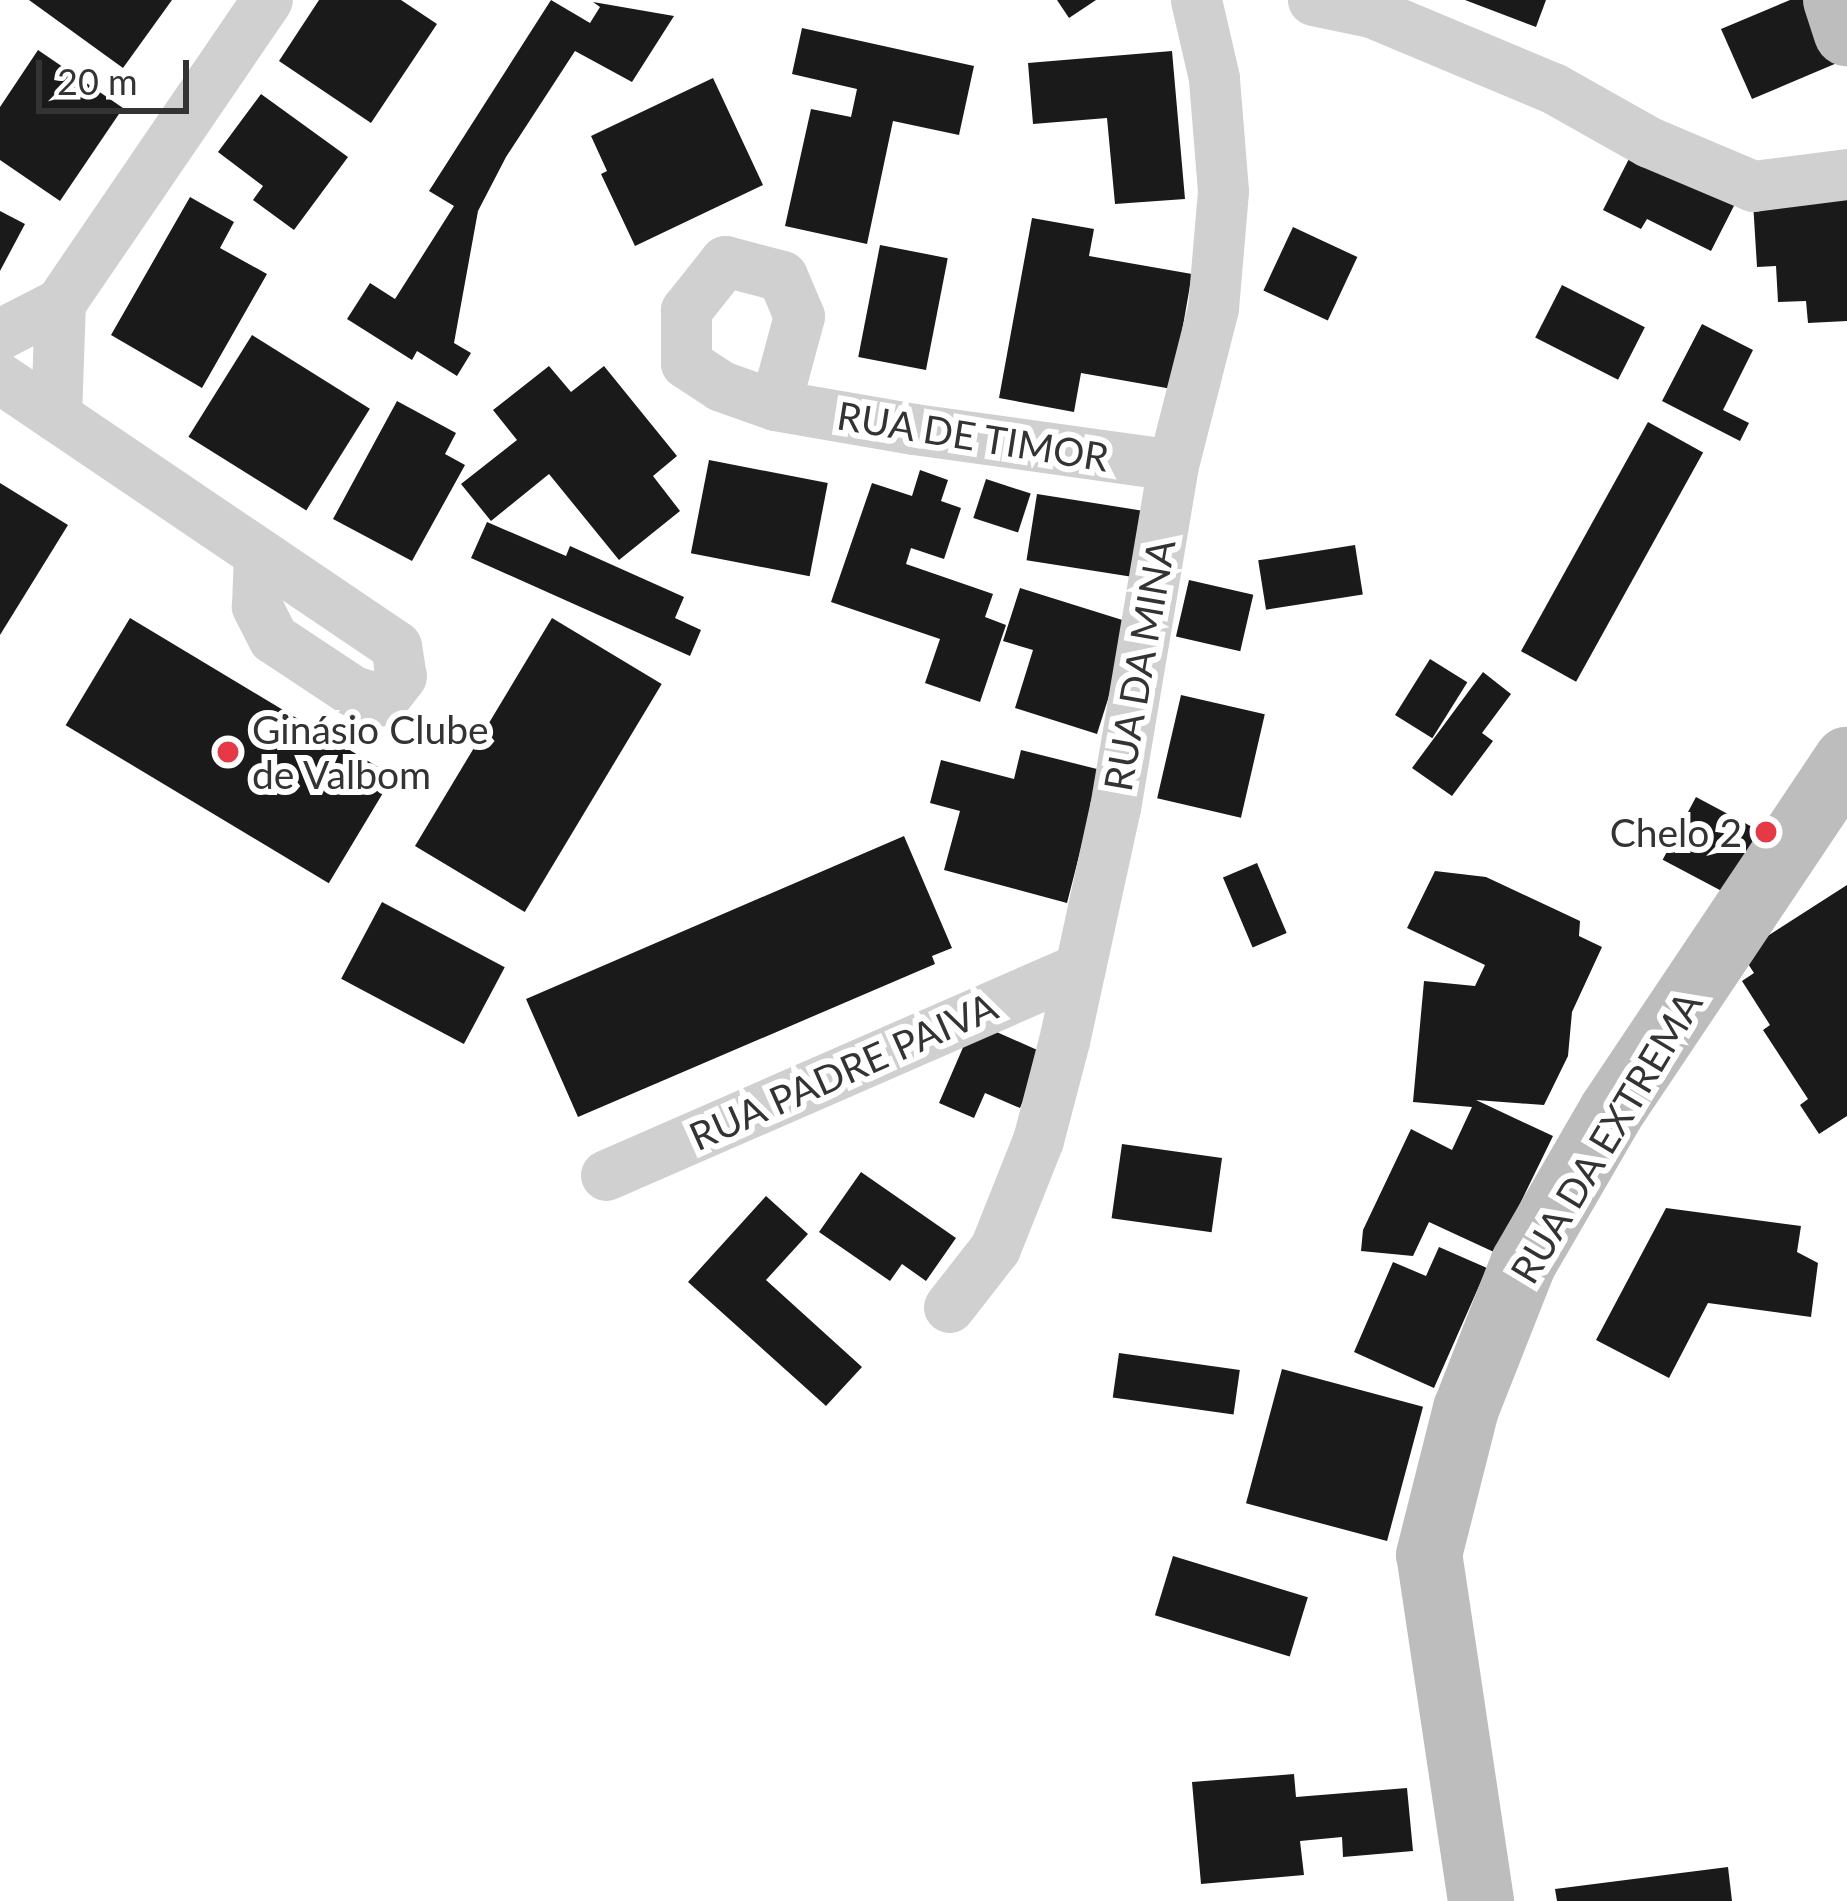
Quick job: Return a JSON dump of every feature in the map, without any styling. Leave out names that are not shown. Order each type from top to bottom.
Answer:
[{"type":"street","points":[[0,334],[60,303],[267,0]]},
{"type":"street","name":"RUA DA MINA","points":[[949,1307],[995,1248],[1038,1140],[1115,808],[1172,465],[1213,308],[1223,191],[1214,78],[1196,0]]},
{"type":"street","points":[[1313,0],[1371,12],[1553,88],[1649,142],[1753,186],[1847,174]]},
{"type":"street","points":[[1836,0],[1847,33]]},
{"type":"street","points":[[56,416],[60,303]]},
{"type":"street","points":[[0,378],[259,554]]},
{"type":"street","name":"RUA DE TIMOR","points":[[775,405],[1172,465]]},
{"type":"street","name":"RUA DA EXTREMA","points":[[1481,1901],[1429,1555],[1466,1409],[1523,1264],[1611,1112],[1847,760]]},
{"type":"street","name":"RUA PADRE PAIVA","points":[[606,1174],[1080,968]]},
{"type":"building","points":[[29,0],[172,0],[123,68]]},
{"type":"building","points":[[319,0],[401,0],[437,24],[371,123],[279,61]]},
{"type":"building","points":[[551,0],[590,23],[600,7],[593,2],[674,16],[632,82],[575,51],[506,157],[478,211],[454,343],[471,353],[457,376],[417,351],[412,360],[347,319],[370,283],[395,299],[454,206],[429,191]]},
{"type":"building","points":[[1057,0],[1096,0],[1069,18]]},
{"type":"building","points":[[1465,0],[1546,0],[1536,27]]},
{"type":"building","points":[[1790,0],[1809,0],[1837,63],[1752,99],[1721,29]]},
{"type":"building","points":[[802,28],[974,66],[959,135],[893,121],[867,244],[785,226],[811,109],[851,117],[857,89],[792,74]]},
{"type":"building","points":[[38,50],[123,108],[60,201],[0,160],[0,107]]},
{"type":"building","points":[[1172,51],[1185,199],[1115,204],[1107,118],[1033,124],[1028,63]]},
{"type":"building","points":[[713,78],[763,185],[635,246],[601,174],[607,171],[591,136]]},
{"type":"building","points":[[261,94],[348,157],[294,230],[253,200],[263,186],[218,152]]},
{"type":"building","points":[[1639,139],[1741,192],[1711,251],[1647,219],[1641,229],[1603,210]]},
{"type":"building","points":[[1847,196],[1847,321],[1808,323],[1806,301],[1778,302],[1776,266],[1757,267],[1753,202]]},
{"type":"building","points":[[190,197],[234,222],[220,248],[267,274],[202,388],[111,335]]},
{"type":"building","points":[[0,211],[25,224],[0,271]]},
{"type":"building","points":[[1032,218],[1094,229],[1089,256],[1192,274],[1172,389],[1081,373],[1074,412],[999,398]]},
{"type":"building","points":[[1293,227],[1357,257],[1328,320],[1263,290]]},
{"type":"building","points":[[880,245],[948,258],[926,370],[858,357]]},
{"type":"building","points":[[1562,285],[1645,327],[1618,380],[1535,338]]},
{"type":"building","points":[[1702,324],[1753,350],[1723,410],[1749,423],[1740,441],[1662,401]]},
{"type":"building","points":[[252,335],[370,409],[306,510],[188,437]]},
{"type":"building","points":[[549,366],[571,392],[604,366],[677,456],[653,476],[680,511],[619,560],[549,474],[491,521],[461,484],[517,440],[493,410]]},
{"type":"building","points":[[397,401],[456,433],[445,454],[465,465],[412,561],[333,519]]},
{"type":"building","points":[[1648,422],[1703,453],[1576,682],[1521,651]]},
{"type":"building","points":[[709,460],[828,483],[810,576],[691,553]]},
{"type":"building","points":[[920,470],[948,480],[941,501],[961,508],[944,559],[911,548],[906,564],[993,594],[985,617],[1006,625],[980,702],[925,683],[940,639],[831,602],[872,483],[912,496]]},
{"type":"building","points":[[986,479],[1031,494],[1018,533],[973,518]]},
{"type":"building","points":[[0,483],[68,525],[0,635]]},
{"type":"building","points":[[1037,494],[1152,512],[1141,578],[1027,560]]},
{"type":"building","points":[[487,522],[566,556],[570,546],[684,597],[675,618],[701,630],[690,656],[471,558]]},
{"type":"building","points":[[1355,545],[1363,594],[1266,610],[1258,560]]},
{"type":"building","points":[[1189,580],[1253,595],[1240,651],[1176,637]]},
{"type":"building","points":[[1020,588],[1132,623],[1097,734],[1015,708],[1033,650],[1003,641]]},
{"type":"building","name":"Ginásio Clube de Valbom","points":[[130,618],[393,776],[329,883],[66,725]]},
{"type":"building","points":[[552,618],[662,684],[525,912],[415,846]]},
{"type":"building","points":[[1430,659],[1467,682],[1432,738],[1395,715]]},
{"type":"building","points":[[1483,672],[1511,694],[1482,733],[1493,741],[1452,796],[1412,768]]},
{"type":"building","points":[[1181,695],[1265,714],[1241,818],[1157,798]]},
{"type":"building","points":[[1021,750],[1101,770],[1067,903],[944,870],[960,811],[930,803],[941,760],[1014,779]]},
{"type":"building","points":[[1696,797],[1764,833],[1731,896],[1663,860]]},
{"type":"building","points":[[904,836],[952,948],[932,956],[935,964],[578,1117],[526,999]]},
{"type":"building","points":[[1257,863],[1287,933],[1253,947],[1223,877]]},
{"type":"building","points":[[1435,871],[1486,877],[1580,921],[1579,936],[1602,947],[1572,1012],[1568,1056],[1544,1105],[1476,1100],[1553,1136],[1496,1253],[1429,1222],[1413,1256],[1361,1251],[1363,1230],[1411,1129],[1452,1150],[1472,1107],[1413,1102],[1424,981],[1475,986],[1485,965],[1407,928]]},
{"type":"building","points":[[1847,885],[1847,1116],[1819,1134],[1800,1105],[1808,1099],[1763,1030],[1770,1025],[1742,981],[1754,973],[1741,953]]},
{"type":"building","points":[[382,902],[505,967],[464,1044],[341,979]]},
{"type":"building","points":[[974,1022],[1044,1053],[1020,1108],[985,1093],[974,1118],[939,1103]]},
{"type":"building","points":[[1122,1144],[1222,1158],[1212,1232],[1112,1218]]},
{"type":"building","points":[[861,1172],[956,1238],[926,1281],[902,1264],[890,1281],[819,1232]]},
{"type":"building","points":[[766,1196],[808,1234],[766,1280],[862,1367],[826,1406],[688,1282]]},
{"type":"building","points":[[1666,1208],[1801,1226],[1797,1252],[1818,1263],[1811,1317],[1708,1303],[1669,1378],[1596,1340]]},
{"type":"building","points":[[1439,1247],[1487,1268],[1434,1388],[1354,1352],[1393,1262],[1426,1276]]},
{"type":"building","points":[[1119,1353],[1240,1370],[1234,1415],[1113,1398]]},
{"type":"building","points":[[1282,1369],[1423,1407],[1387,1541],[1246,1503]]},
{"type":"building","points":[[1173,1556],[1308,1597],[1290,1657],[1155,1615]]},
{"type":"building","points":[[1294,1774],[1296,1797],[1407,1788],[1413,1851],[1343,1857],[1342,1837],[1300,1841],[1304,1875],[1201,1884],[1192,1782]]},
{"type":"building","points":[[1728,1867],[1732,1901],[1557,1901],[1555,1889]]},
{"type":"place","name":"Ginásio Clube de Valbom","points":[[228,752]]},
{"type":"place","name":"Chelo 2","points":[[1766,832]]}]
